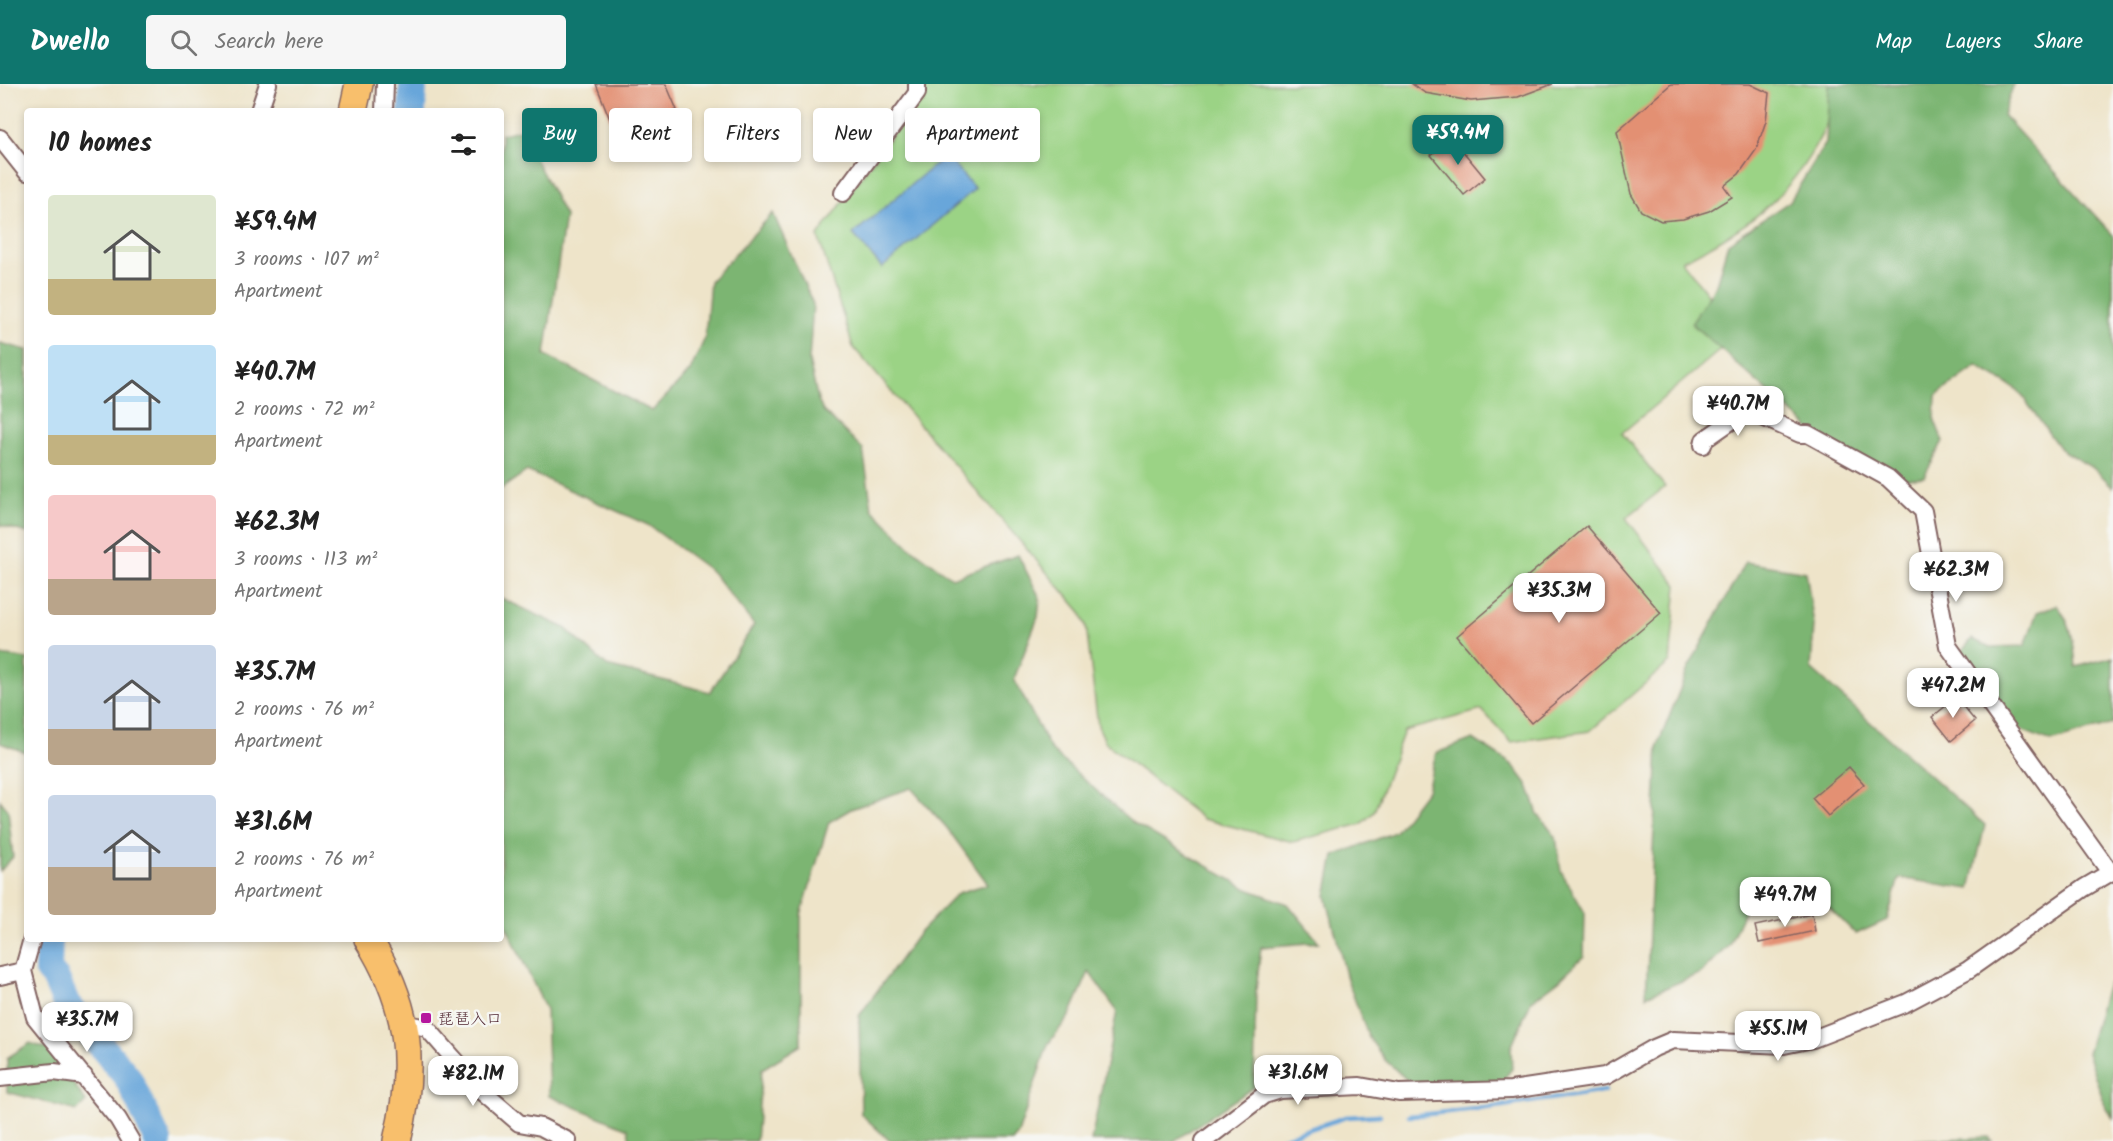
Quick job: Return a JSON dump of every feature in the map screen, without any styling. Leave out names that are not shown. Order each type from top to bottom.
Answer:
[{"type":"main road","points":[[354,108],[359,84]]},
{"type":"main road","points":[[370,942],[394,986],[405,1023],[408,1085],[397,1141]]},
{"type":"street","points":[[260,108],[268,84]]},
{"type":"street","points":[[384,108],[385,84]]},
{"type":"street","points":[[843,193],[917,93],[917,84]]},
{"type":"street","points":[[0,138],[24,168]]},
{"type":"street","points":[[1204,1141],[1264,1095],[1280,1090],[1360,1086],[1400,1093],[1511,1090],[1605,1076],[1654,1048],[1673,1040],[1784,1045],[1813,1039],[1906,1003],[1968,970],[2112,872],[1948,646],[1923,511],[1888,478],[1808,434],[1800,434],[1747,410],[1704,440],[1703,446]]},
{"type":"street","points":[[31,942],[23,971],[35,1017],[118,1119],[131,1141]]},
{"type":"street","points":[[0,976],[23,971]]},
{"type":"street","points":[[405,1023],[427,1028],[483,1092],[519,1123],[541,1127],[568,1141]]},
{"type":"street","points":[[0,1078],[54,1071],[84,1076]]},
{"type":"green space","points":[[929,84],[1840,84],[1821,136],[1794,178],[1779,196],[1745,225],[1682,261],[1739,334],[1622,433],[1665,487],[1626,518],[1677,585],[1670,662],[1590,731],[1511,742],[1482,710],[1404,731],[1374,812],[1361,824],[1293,842],[1203,819],[1106,743],[1098,726],[1086,625],[1080,611],[853,347],[818,236],[872,162],[893,162],[893,133],[905,117],[905,162],[1040,162],[1040,108],[911,108]]},
{"type":"green space","points":[[1829,84],[2014,84],[2003,115],[2113,235],[2113,487],[2096,470],[2060,449],[2018,390],[1977,366],[1936,396],[1935,421],[1943,441],[1924,477],[1895,480],[1817,435],[1691,323],[1716,285],[1728,243],[1790,201],[1826,143]]},
{"type":"green space","points":[[520,130],[522,162],[537,162],[565,216],[545,355],[652,411],[690,371],[705,338],[710,281],[773,213],[813,304],[809,361],[818,400],[823,411],[863,449],[872,509],[910,547],[952,578],[1018,555],[1040,598],[1038,617],[1014,679],[1051,750],[1132,822],[1247,889],[1288,904],[1319,942],[1261,947],[1256,990],[1254,1087],[1174,1141],[1091,1141],[1117,1011],[1089,972],[1070,1015],[1048,1044],[1018,1134],[1012,1141],[890,1141],[861,1114],[859,1016],[919,933],[958,893],[988,884],[947,828],[911,788],[851,809],[829,822],[801,915],[801,1045],[762,1069],[756,1141],[630,1141],[628,1129],[549,1096],[546,1010],[504,921],[504,599],[565,628],[607,666],[710,692],[754,625],[712,572],[648,525],[527,471],[504,487],[504,133]]},
{"type":"green space","points":[[0,343],[24,349],[24,532],[0,525]]},
{"type":"green space","points":[[1745,562],[1806,572],[1814,625],[1811,669],[1985,825],[1970,889],[1899,878],[1887,920],[1856,934],[1804,883],[1752,893],[1729,945],[1701,973],[1646,996],[1658,745],[1688,669]]},
{"type":"green space","points":[[2057,605],[2066,619],[2071,634],[2076,667],[2113,657],[2113,724],[2051,742],[2004,723],[1960,653],[1972,639],[1990,647],[2025,646],[2037,612]]},
{"type":"green space","points":[[0,655],[24,659],[24,752],[0,743]]},
{"type":"green space","points":[[1473,739],[1513,765],[1528,785],[1538,814],[1556,837],[1561,871],[1585,913],[1584,956],[1559,980],[1531,1001],[1511,1048],[1512,1069],[1494,1090],[1419,1091],[1385,1060],[1369,1038],[1347,979],[1326,896],[1334,856],[1395,832],[1427,790],[1436,753]]},
{"type":"green space","points":[[0,800],[8,810],[13,857],[0,871]]},
{"type":"green space","points":[[2113,981],[2113,1118],[2106,1108],[2087,1053],[2107,984]]},
{"type":"green space","points":[[30,1043],[51,1050],[86,1102],[77,1111],[7,1092],[7,1058]]},
{"type":"green space","points":[[1989,1137],[1992,1141],[1891,1141]]},
{"type":"water","points":[[938,162],[952,162],[975,189],[882,268],[853,234]]},
{"type":"building","points":[[596,84],[666,84],[676,108],[609,108],[609,117]]},
{"type":"building","points":[[1412,84],[1553,84],[1518,97],[1471,101],[1425,93]]},
{"type":"building","points":[[1671,84],[1750,84],[1769,93],[1766,121],[1756,150],[1739,174],[1724,186],[1732,197],[1709,211],[1683,219],[1661,221],[1641,211],[1631,194],[1617,131]]},
{"type":"building","points":[[1452,138],[1485,178],[1464,195],[1431,155]]},
{"type":"building","points":[[1587,526],[1661,613],[1531,723],[1457,636]]},
{"type":"building","points":[[1956,698],[1975,721],[1951,741],[1932,717]]},
{"type":"building","points":[[1849,767],[1864,784],[1828,816],[1812,798]]},
{"type":"building","points":[[1812,914],[1815,931],[1759,943],[1755,926]]},
{"type":"waterway","points":[[412,108],[413,84]]},
{"type":"waterway","points":[[49,942],[48,970],[56,979],[66,1003],[128,1078],[158,1141]]},
{"type":"waterway","points":[[1409,1116],[1495,1107],[1605,1091]]},
{"type":"waterway","points":[[1273,1141],[1346,1117],[1380,1115]]},
{"type":"place","name":"琵琶入口","points":[[426,1018]]}]
